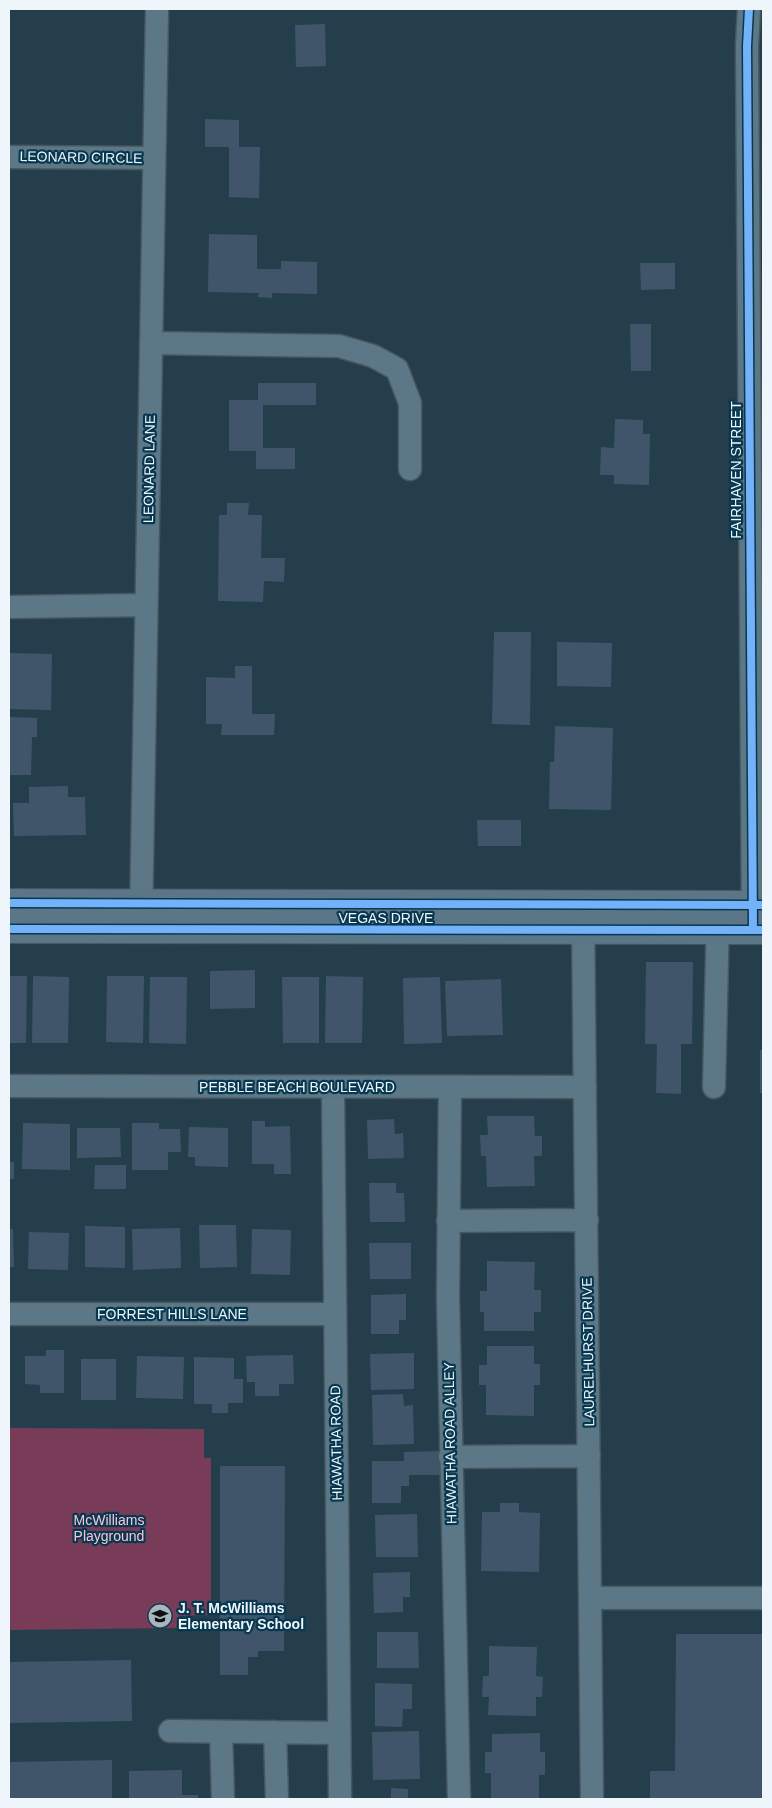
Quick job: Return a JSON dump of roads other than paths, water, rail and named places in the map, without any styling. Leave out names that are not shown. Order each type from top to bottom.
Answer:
[{"type":"main road","name":"VEGAS DRIVE","points":[[9,903],[141,916],[758,918]]},
{"type":"main road","name":"VEGAS DRIVE","points":[[9,929],[141,916]]},
{"type":"street","name":"LEONARD LANE","points":[[141,916],[157,9]]},
{"type":"street","name":"FAIRHAVEN STREET","points":[[749,9],[747,46],[756,510],[758,918]]},
{"type":"street","name":"LEONARD CIRCLE","points":[[9,157],[154,158]]},
{"type":"street","points":[[151,343],[339,346],[373,356],[397,369],[410,403],[410,469]]},
{"type":"street","points":[[9,608],[146,605]]},
{"type":"street","name":"LAURELHURST DRIVE","points":[[584,918],[592,1799]]},
{"type":"street","points":[[714,1087],[718,918]]},
{"type":"street","name":"PEBBLE BEACH BOULEVARD","points":[[9,1086],[585,1088]]},
{"type":"street","name":"HIAWATHA ROAD","points":[[333,1087],[340,1799]]},
{"type":"street","name":"HIAWATHA ROAD ALLEY","points":[[450,1087],[448,1221],[450,1457],[459,1799]]},
{"type":"street","points":[[448,1221],[587,1220]]},
{"type":"street","name":"FORREST HILLS LANE","points":[[9,1314],[335,1314]]},
{"type":"street","points":[[450,1457],[589,1456]]},
{"type":"street","points":[[590,1598],[763,1598]]},
{"type":"street","points":[[170,1731],[339,1733]]},
{"type":"street","points":[[221,1732],[224,1799]]},
{"type":"street","points":[[275,1732],[277,1799]]},
{"type":"place","name":"J. T. McWilliams Elementary School","points":[[160,1616]]},
{"type":"park label","name":"McWilliams Playground","points":[[109,1528]]}]
